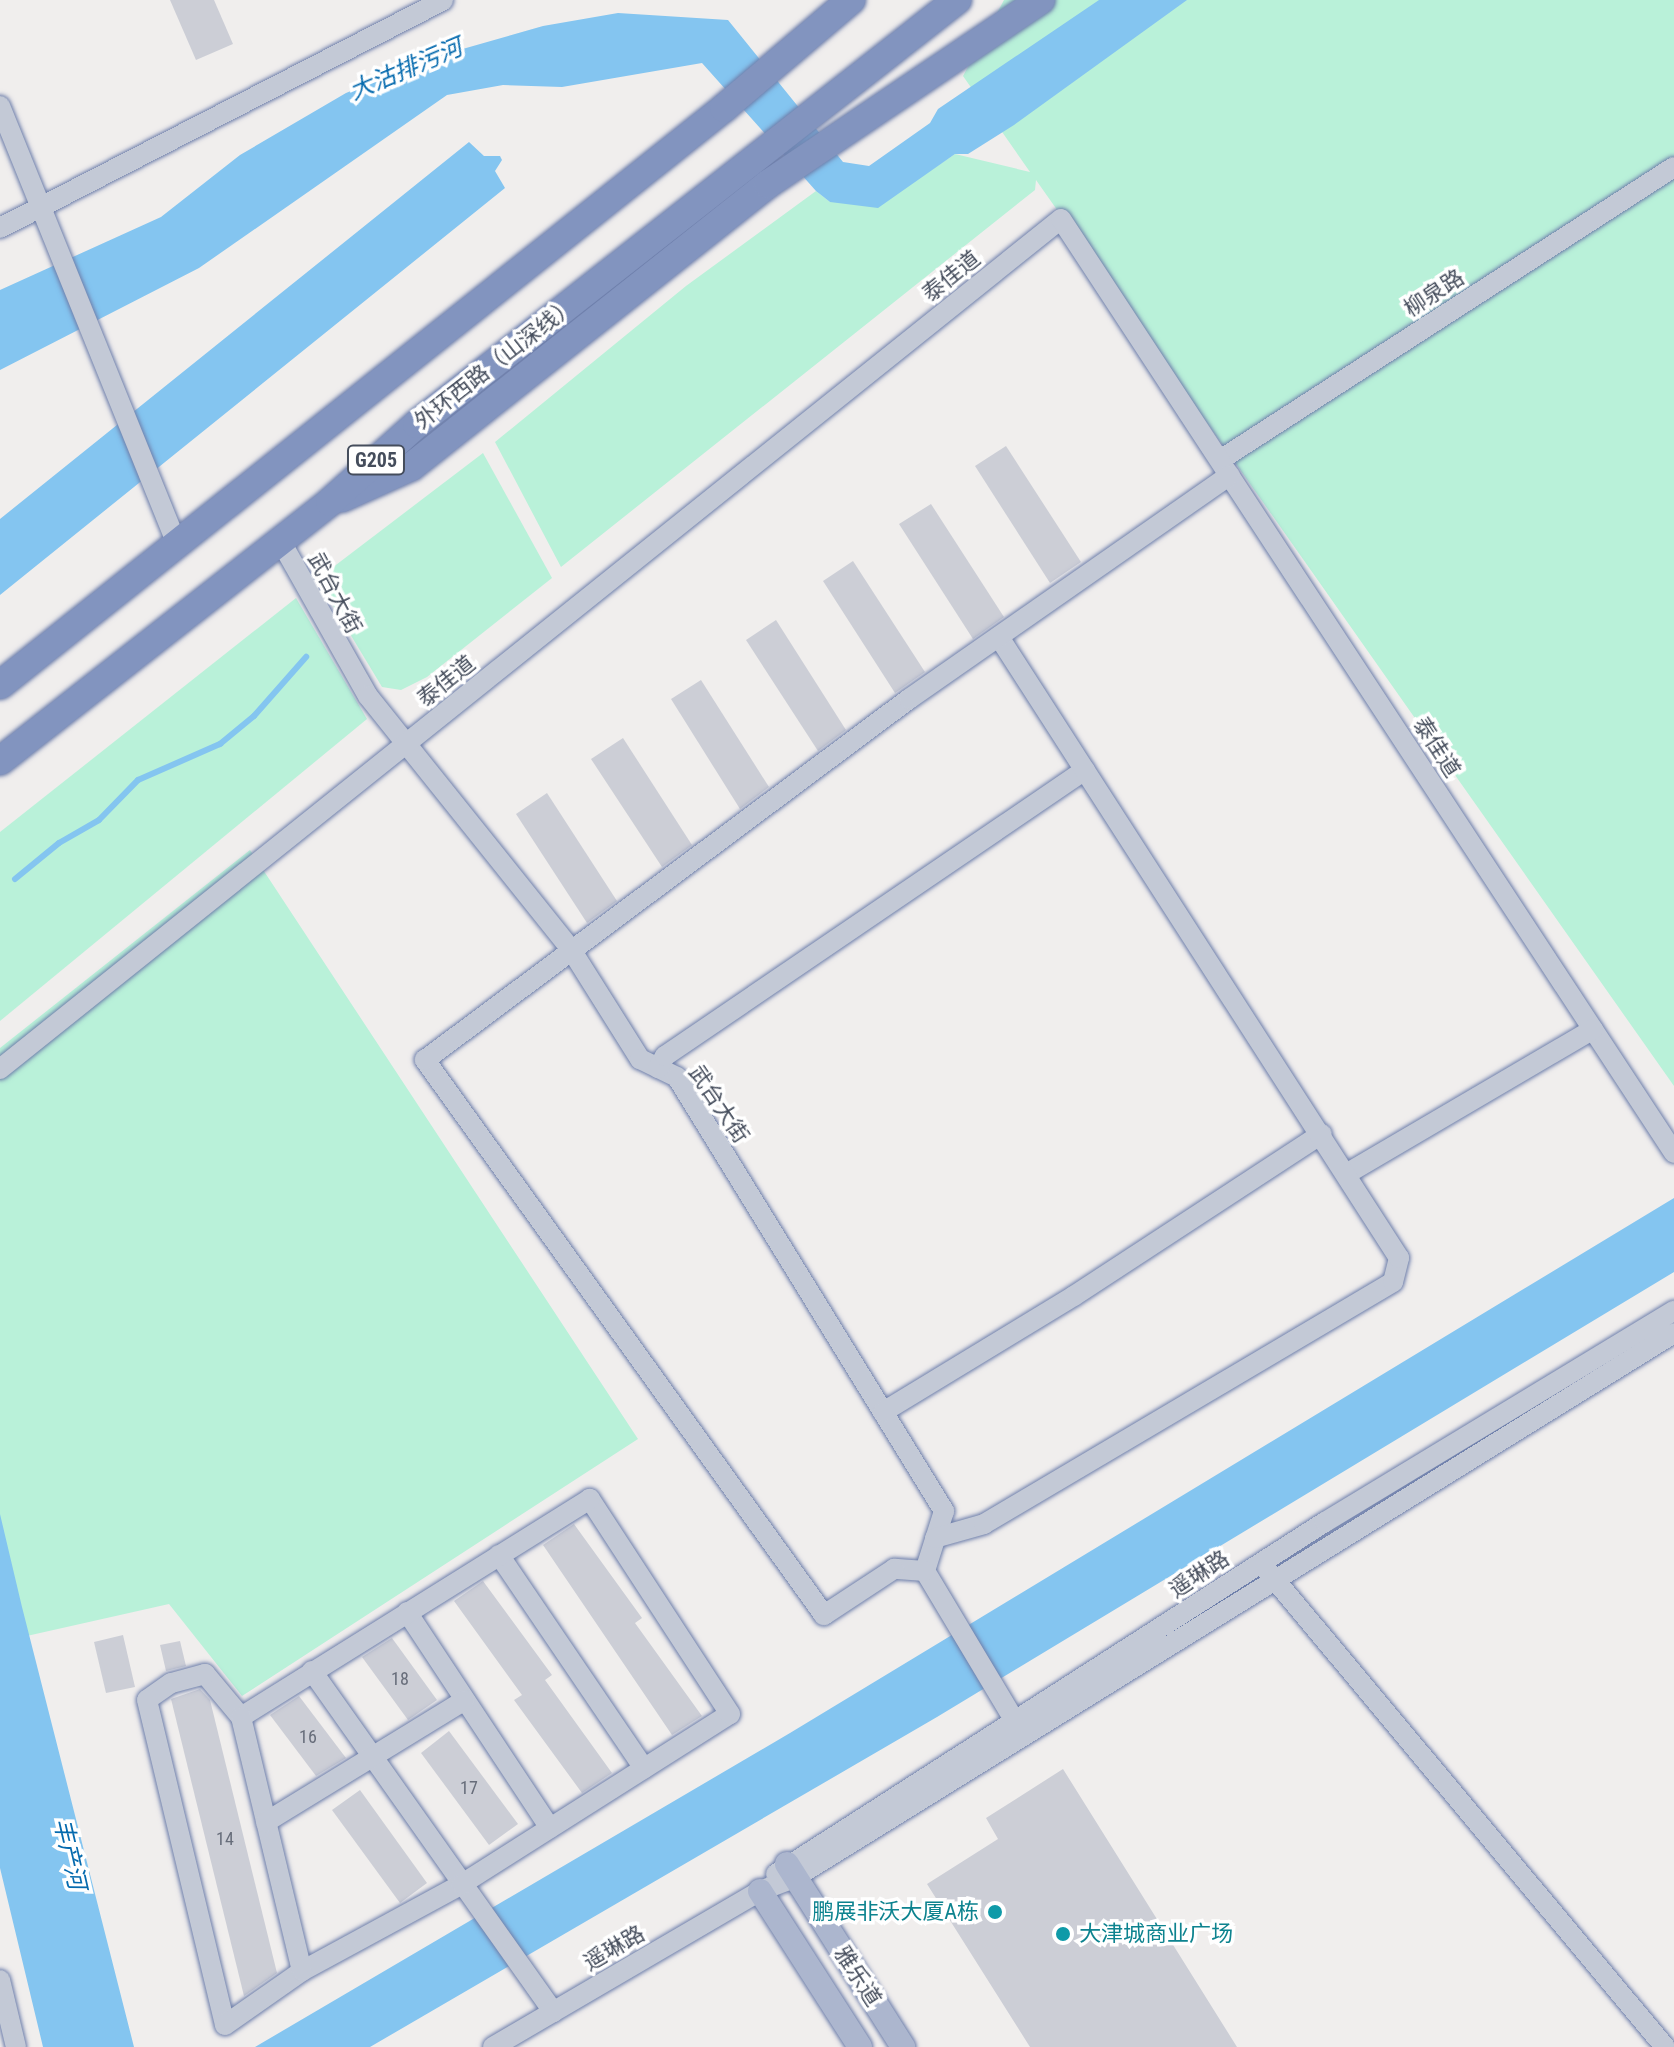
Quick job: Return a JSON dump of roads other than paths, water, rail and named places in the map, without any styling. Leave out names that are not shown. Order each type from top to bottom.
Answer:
[{"type":"highway","name":"G205","points":[[0,685],[724,108],[851,0]]},
{"type":"highway","name":"外环西路（山深线）","points":[[0,761],[330,502],[417,424],[957,0]]},
{"type":"highway","points":[[330,502],[411,467],[768,184],[1041,0]]},
{"type":"main road","name":"雅乐道","points":[[790,1871],[903,2047]]},
{"type":"main road","name":"雅乐道","points":[[760,1891],[860,2047]]},
{"type":"street","points":[[0,228],[443,0]]},
{"type":"street","points":[[0,106],[157,486],[177,544]]},
{"type":"street","name":"柳泉路","points":[[925,1571],[894,1569],[824,1615],[425,1060],[1225,468],[1674,167]]},
{"type":"street","name":"泰佳道","points":[[0,1069],[1061,219],[1674,1153]]},
{"type":"street","name":"武台大街","points":[[280,540],[341,655],[406,744],[572,951],[640,1059],[677,1077],[944,1511],[925,1571]]},
{"type":"street","points":[[935,1538],[984,1524],[1393,1282],[1399,1258],[1348,1173],[999,637]]},
{"type":"street","points":[[658,1068],[665,1056],[725,1013],[1085,770]]},
{"type":"street","points":[[1348,1173],[1593,1029]]},
{"type":"street","points":[[883,1412],[1074,1296],[1322,1134]]},
{"type":"street","name":"遥琳路","points":[[493,2047],[760,1891],[1674,1311]]},
{"type":"street","name":"遥琳路","points":[[1267,1571],[1674,1333]]},
{"type":"street","points":[[241,1717],[590,1499],[730,1714],[550,1828],[468,1892],[302,1971],[225,2025],[147,1700],[171,1683],[205,1674],[241,1717],[302,1971]]},
{"type":"street","points":[[499,1555],[644,1768]]},
{"type":"street","points":[[925,1571],[1019,1727]]},
{"type":"street","points":[[1267,1571],[1665,2047]]},
{"type":"street","points":[[407,1612],[550,1828]]},
{"type":"street","points":[[312,1671],[553,2012]]},
{"type":"street","points":[[266,1822],[465,1700]]},
{"type":"street","points":[[0,1980],[16,2047]]},
{"type":"water","name":"大沽排污河","points":[[1099,0],[1187,0],[1014,125],[968,154],[955,154],[878,208],[830,202],[816,191],[702,63],[562,87],[503,85],[447,95],[199,268],[0,370],[0,290],[161,217],[240,155],[346,93],[431,58],[543,26],[618,13],[728,20],[843,162],[869,166],[930,123],[938,109]]},
{"type":"water","points":[[469,142],[484,156],[500,156],[502,160],[495,171],[505,188],[0,595],[0,519]]},
{"type":"water","points":[[1674,1198],[1674,1272],[937,1717],[370,2047],[255,2047],[790,1733]]},
{"type":"water","name":"丰产河","points":[[0,1514],[134,2047],[43,2047],[0,1868]]},
{"type":"waterway","points":[[15,879],[59,843],[99,820],[138,780],[220,744],[254,716],[306,657]]},
{"type":"place","name":"鹏展非沃大厦A栋","points":[[995,1912]]},
{"type":"place","name":"大津城商业广场","points":[[1063,1934]]}]
